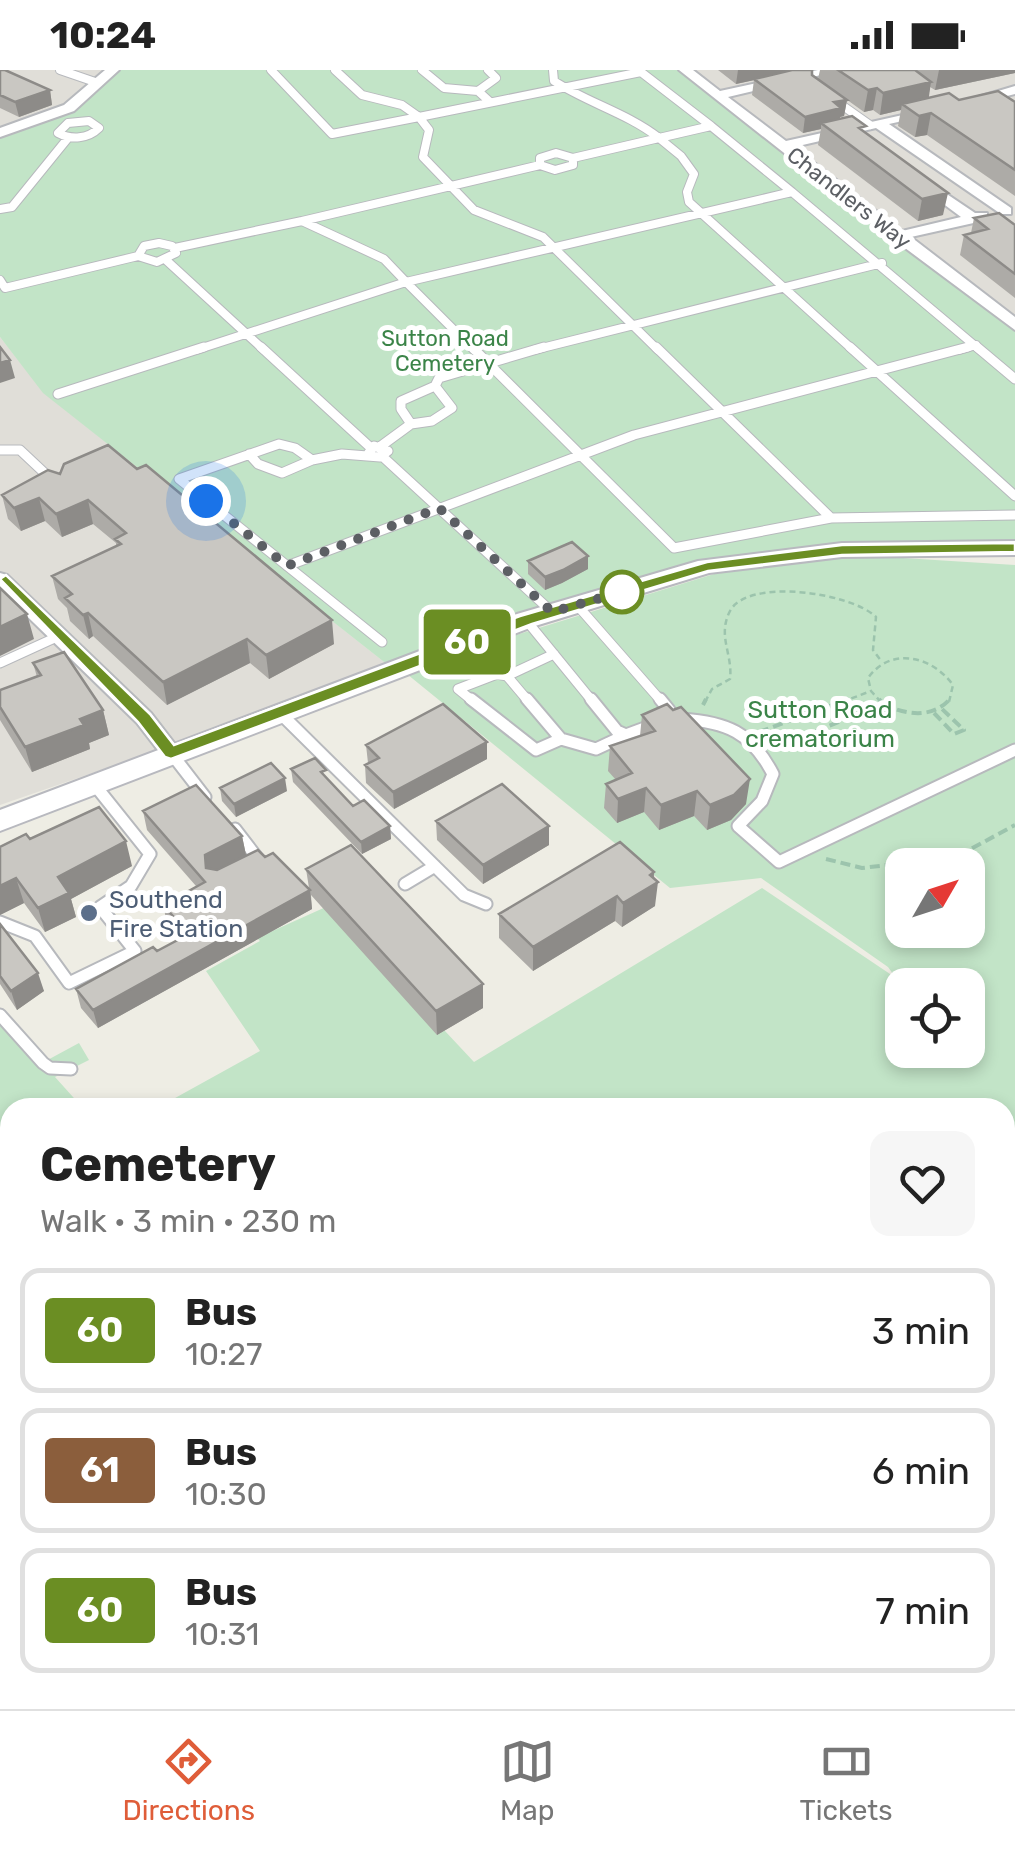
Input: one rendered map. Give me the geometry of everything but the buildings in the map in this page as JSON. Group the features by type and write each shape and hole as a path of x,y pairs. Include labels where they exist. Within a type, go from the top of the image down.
{"street":[{"path":"0,133 69,108 113,70"},
{"name":"Chandlers Way","path":"684,70 898,236 1008,311 1015,325"},
{"path":"717,96 833,70"},
{"path":"964,102 1008,92 1015,102"},
{"path":"782,146 852,129 871,129 946,107"},
{"path":"871,129 1011,210"},
{"path":"905,169 973,218"},
{"path":"898,236 1011,210"},
{"path":"0,821 171,753 552,612 707,566 842,550 1015,548"},
{"path":"0,579 144,718 171,753"}],"lane":[{"path":"60,70 98,83"},
{"path":"271,70 332,134 640,71 882,263 1015,378"},
{"path":"335,70 362,94 402,105 418,117 428,130 423,157 449,185 481,215 529,229 555,248 831,518"},
{"path":"422,70 444,88 478,91 496,78 488,70"},
{"path":"553,70 551,76 563,88 579,99 632,116 690,166 694,174 687,192 689,202 1015,496"},
{"path":"478,91 490,102"},
{"path":"828,96 871,129"},
{"path":"0,209 12,208 68,138 92,136 98,126 84,121 62,125 58,133 68,138"},
{"path":"540,165 540,158 547,154 573,158 711,126"},
{"path":"138,256 148,244 164,243 175,248 540,165 563,170 574,165 573,158"},
{"path":"58,394 406,282 792,192"},
{"path":"302,222 384,259 674,548 831,518 1015,515"},
{"path":"0,280 5,288 138,256 150,262 166,260 176,253 175,248"},
{"path":"166,260 552,612 660,698 669,710 667,718"},
{"path":"411,424 400,409 401,401 435,386 440,378 484,362 882,263"},
{"path":"287,566 578,454 976,345"},
{"path":"249,454 258,464 282,473 312,460 376,451 411,424 432,420 452,408 435,386"},
{"path":"312,460 295,448 278,444 179,479 382,642"},
{"path":"0,450 13,447 22,451 62,490"},
{"path":"552,612 554,654 616,730 626,734"},
{"path":"0,663 59,636"},
{"path":"554,654 507,676 496,674 458,689 536,750 561,739"},
{"path":"507,676 561,739 596,748 667,718 729,722 759,744 773,774 762,801 738,826 779,862 1015,750"},
{"path":"280,713 470,900 486,904"},
{"path":"171,753 214,807"},
{"path":"0,922 35,936 69,983 134,950 100,907 125,895 142,878 150,854 94,784"},
{"path":"226,820 261,858 246,865"},
{"path":"404,884 435,866"},
{"path":"0,1015 43,1063 50,1068 72,1068"}],"path":[{"path":"700,711 706,695 730,679 732,660 722,636 734,604 746,595 813,596 859,604 874,614 878,622 874,650 882,662"},
{"path":"911,658 940,668 954,688 952,699 933,712 906,713 883,704 871,692 870,673 882,662 911,658"},
{"path":"755,734 871,692"},
{"path":"769,750 883,704"},
{"path":"933,712 954,734 964,730 942,708"},
{"path":"821,856 862,868 956,857 1015,825"}],"shaded area":[{"path":"0,70 109,70 69,108 0,129"},
{"path":"686,70 1015,70 1015,322"},
{"path":"0,337 44,393 393,669 0,805"}],"green space":[{"name":"Sutton Road Cemetery","path":"113,70 685,70 1015,325 1015,548 842,550 707,566 393,669 43,393 0,337 0,133 69,108"},
{"name":"Sutton Road crematorium","path":"855,555 1015,565 1015,1098 175,1098 260,1051 206,971 260,941 257,938 328,906 474,1062 762,888 885,971 885,1068 985,1068 985,968 889,968 761,878 670,888 402,670 714,574"},
{"path":"0,1015 42,1063 79,1043 89,1060 55,1077 74,1098 0,1098"}],"bus line":[{"name":"60","path":"0,579 144,718 171,753 526,620 707,566 842,550 1015,548"}],"place":[{"name":"Southend Fire Station","path":"89,913"}],"route":[{"path":"206,501 287,566 439,508 552,612 622,592"}]}
